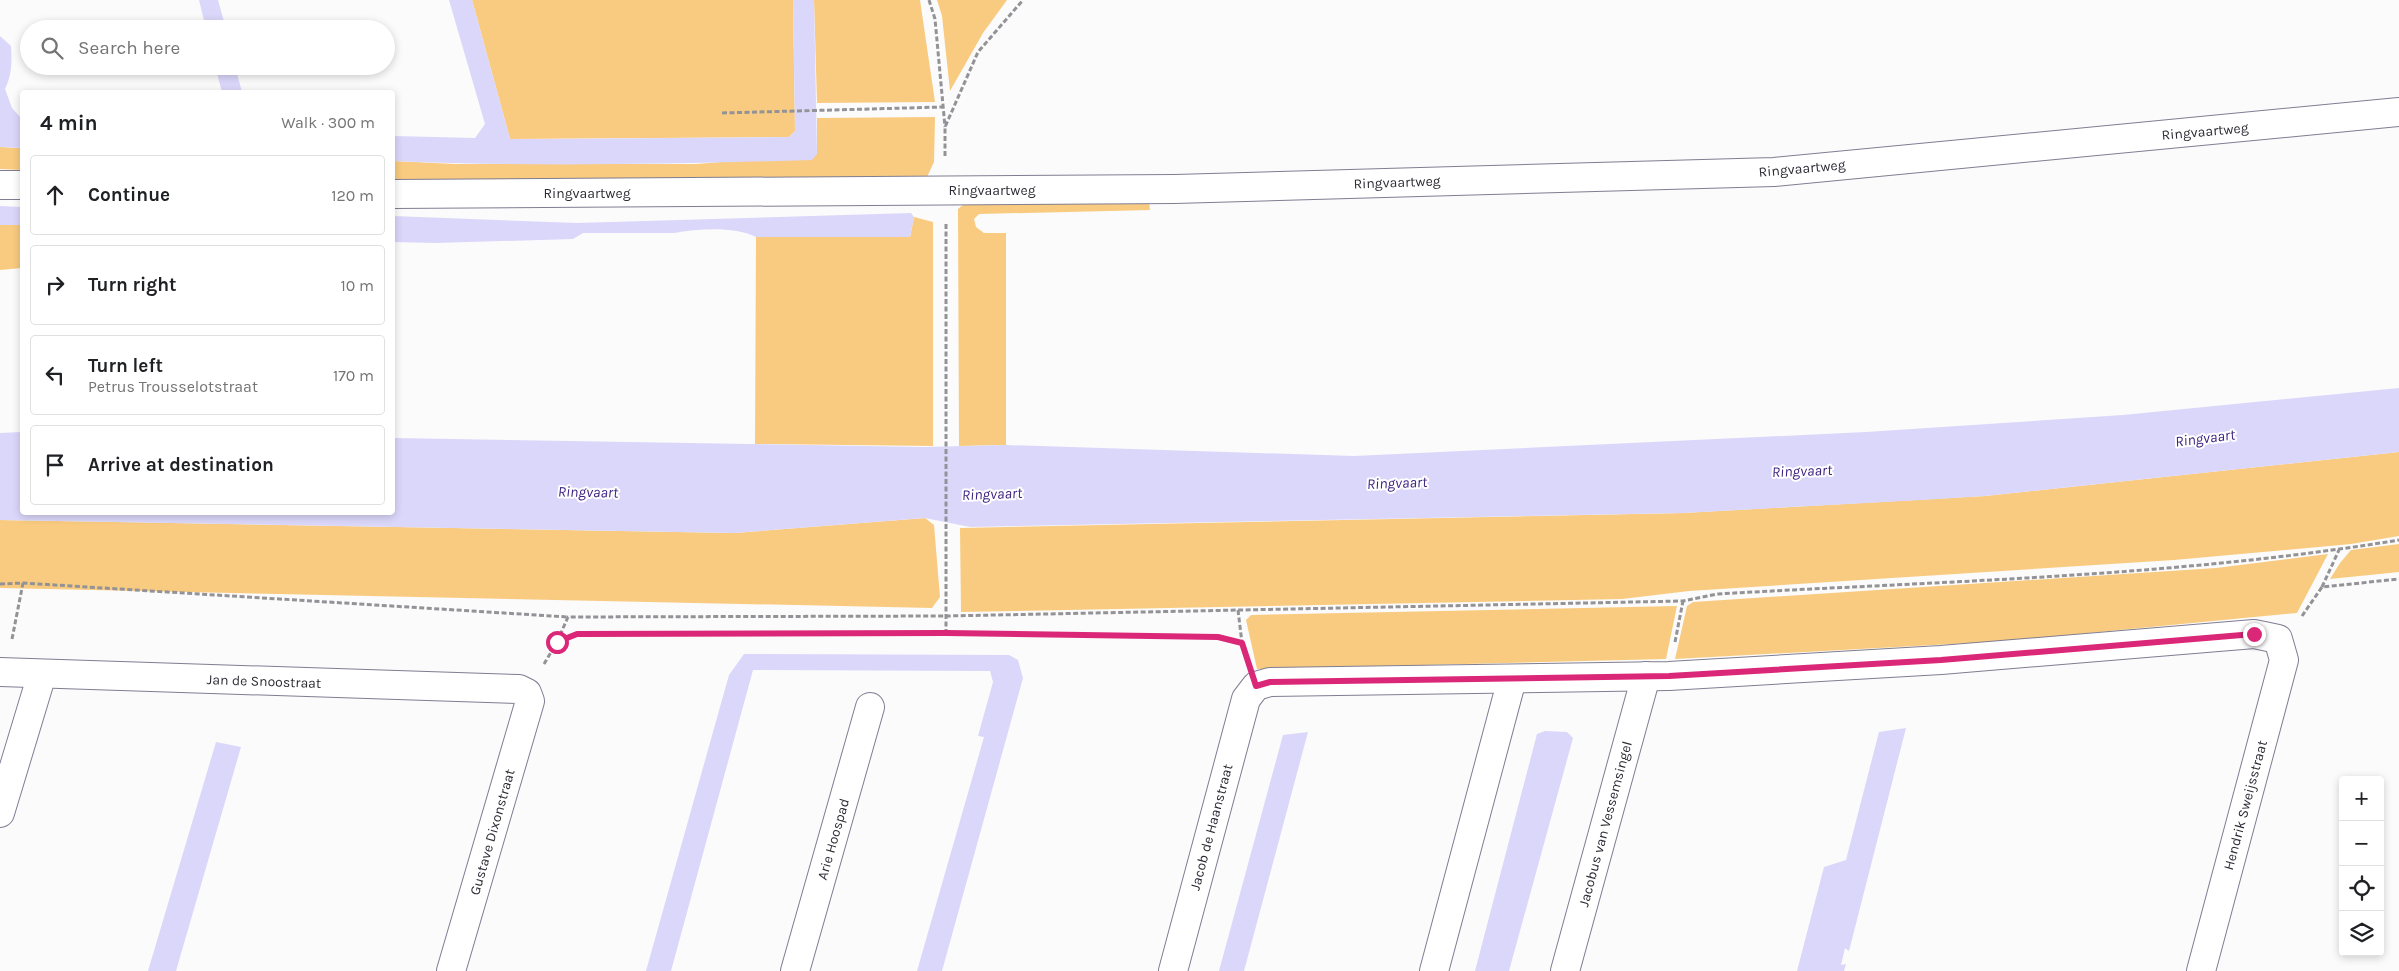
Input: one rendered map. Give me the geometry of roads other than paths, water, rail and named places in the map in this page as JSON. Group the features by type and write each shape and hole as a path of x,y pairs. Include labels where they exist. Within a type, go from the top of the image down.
{"street":[{"name":"Ringvaartweg","path":"395,194 1175,189 1774,172 2399,112"},
{"path":"0,185 20,186"},
{"name":"Hendrik Sweijsstraat","path":"1657,676 1941,660 2254,634 2278,639 2284,660 2201,971"},
{"name":"Jan de Snoostraat","path":"0,672 519,689 527,693"},
{"path":"0,813 42,674"},
{"path":"1434,971 1512,679 1657,676"},
{"name":"Jacobus van Vessemsingel","path":"1565,971 1657,676"},
{"name":"Jacob de Haanstraat","path":"1172,971 1246,699 1256,686 1270,682 1512,679"},
{"name":"Gustave Dixonstraat","path":"451,971 530,701 527,693"},
{"name":"Arie Hoospad","path":"795,971 870,707"}],"water":[{"path":"199,0 218,0 224,20 204,20"},
{"path":"449,0 472,0 510,139 544,139 789,137 795,131 793,0 814,0 817,154 812,160 655,164 498,164 395,161 395,136 475,138 485,124"},
{"path":"0,36 11,46 11,68 5,89 12,108 20,117 20,148 0,147"},
{"path":"217,75 237,75 241,90 221,90"},
{"path":"0,206 20,207 20,225 0,225"},
{"path":"911,213 914,217 910,237 756,237 737,231 716,229 674,233 583,233 573,239 435,243 395,242 395,216 577,223"},
{"name":"Ringvaart","path":"2399,388 2399,452 1985,496 1683,513 970,527 925,518 734,533 0,520 0,433 20,432 20,515 395,515 395,438 925,447 1006,445 1354,456 1866,432 2123,415"},
{"path":"744,654 1009,655 1018,660 1023,678 942,971 917,971 984,737 978,736 993,682 990,671 753,670 671,971 646,971 729,675"},
{"path":"1906,728 1849,951 1845,948 1841,965 1846,964 1844,971 1797,971 1824,867 1846,860 1879,732"},
{"path":"1545,731 1567,732 1573,738 1509,971 1475,971 1537,734"},
{"path":"1308,732 1244,971 1219,971 1283,735"},
{"path":"216,742 241,747 176,971 148,971"}]}
